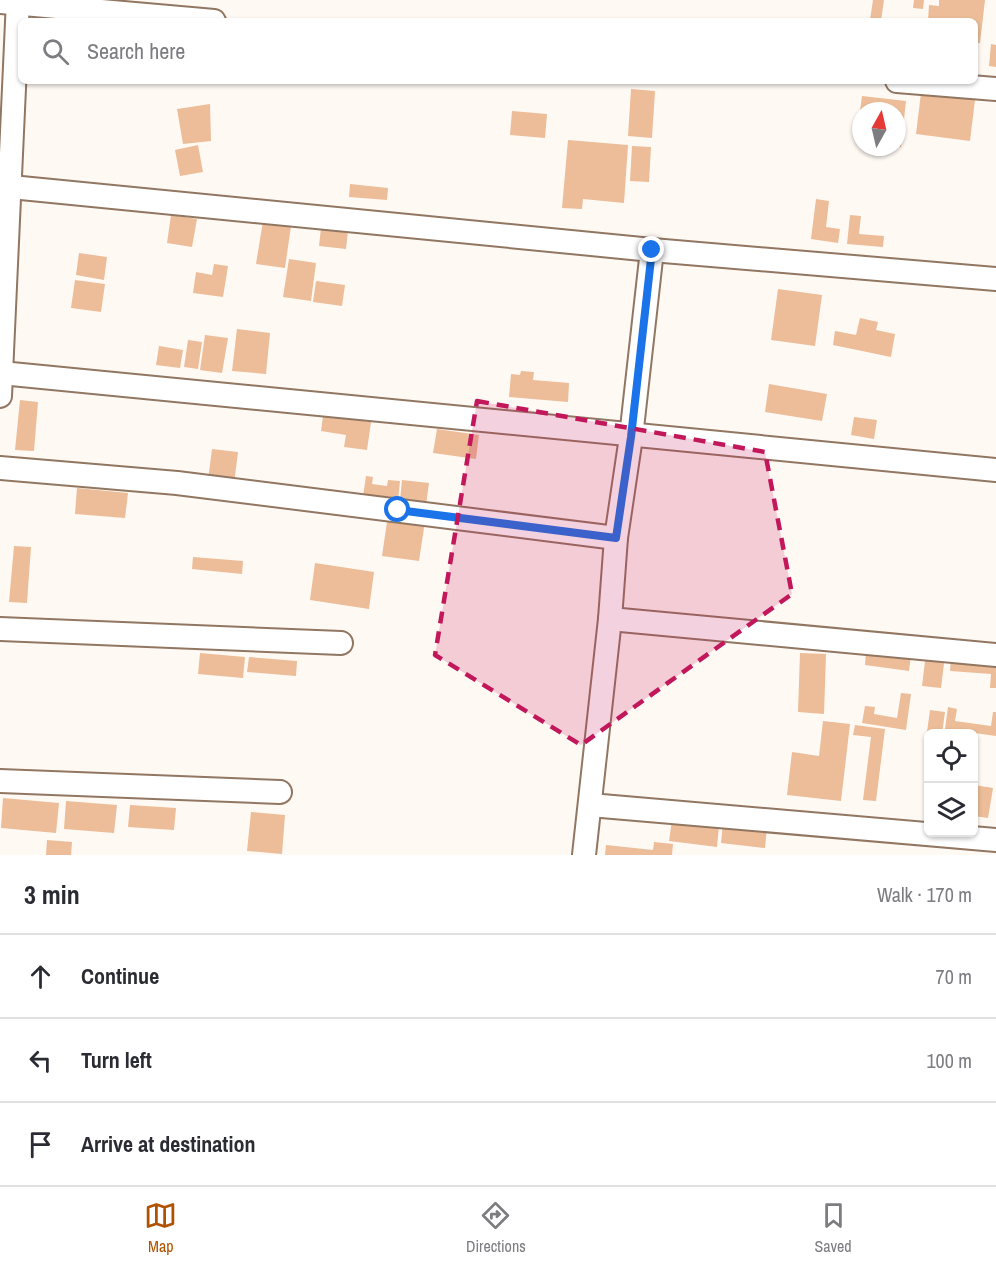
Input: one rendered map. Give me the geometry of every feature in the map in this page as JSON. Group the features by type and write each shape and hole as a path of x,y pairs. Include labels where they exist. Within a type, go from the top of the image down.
{"street":[{"path":"0,396 2,310 10,187 6,156 12,2 182,18"},
{"path":"934,84 996,89"},
{"path":"10,187 652,250 996,279"},
{"path":"584,855 610,619 616,538 631,437 652,250"},
{"path":"1,373 631,437 996,470"},
{"path":"0,468 177,483 616,538"},
{"path":"610,619 996,656"},
{"path":"0,629 340,643"},
{"path":"0,781 280,792"},
{"path":"590,805 996,840"}],"highlighted area":[{"path":"477,401 765,452 792,594 581,745 435,655"}],"building":[{"path":"873,0 884,0 881,18 870,18"},
{"path":"914,0 924,0 923,9 913,8"},
{"path":"939,0 985,0 980,43 978,43 978,18 928,18 929,5 939,6"},
{"path":"991,44 996,45 996,67 989,66"},
{"path":"631,89 655,91 652,138 628,136"},
{"path":"921,93 975,100 970,141 916,134"},
{"path":"862,96 906,101 906,102 861,102"},
{"path":"210,104 211,141 183,144 177,109"},
{"path":"512,111 547,114 545,138 510,135"},
{"path":"568,140 628,145 624,203 583,199 582,209 562,208"},
{"path":"198,145 203,172 180,176 175,150"},
{"path":"632,146 651,147 649,182 630,181"},
{"path":"350,184 388,188 387,200 349,197"},
{"path":"816,199 829,201 826,227 840,229 838,243 811,239"},
{"path":"171,215 197,219 192,247 167,243"},
{"path":"850,215 861,216 859,234 884,236 883,247 847,244"},
{"path":"263,221 291,226 285,268 256,264"},
{"path":"321,228 348,231 346,249 319,246"},
{"path":"79,253 107,257 104,280 76,275"},
{"path":"289,259 316,263 311,301 283,297"},
{"path":"214,264 228,266 223,297 193,293 196,272 212,275"},
{"path":"75,280 105,284 101,312 71,308"},
{"path":"316,281 345,285 342,306 313,302"},
{"path":"778,289 822,295 815,346 771,340"},
{"path":"860,318 878,322 876,330 895,334 891,357 833,345 835,331 856,335"},
{"path":"237,329 270,333 266,374 232,371"},
{"path":"205,335 228,338 222,373 200,370"},
{"path":"188,340 202,342 198,369 184,367"},
{"path":"159,346 183,350 180,368 156,365"},
{"path":"521,371 534,372 533,380 569,383 568,402 509,397 511,374 520,375"},
{"path":"769,384 827,394 822,421 765,412"},
{"path":"20,400 38,402 34,451 15,450"},
{"path":"323,416 371,422 367,450 344,447 346,435 321,431"},
{"path":"854,417 877,420 874,439 851,435"},
{"path":"437,429 479,435 476,459 433,453"},
{"path":"212,449 238,452 234,484 208,480"},
{"path":"366,476 373,477 372,484 387,486 388,480 400,481 398,501 363,496"},
{"path":"402,480 429,483 426,505 400,501"},
{"path":"77,488 128,493 125,518 75,514"},
{"path":"388,515 425,521 419,561 382,556"},
{"path":"14,546 31,547 27,603 9,602"},
{"path":"193,557 243,561 242,574 192,569"},
{"path":"315,563 374,572 369,609 310,600"},
{"path":"866,650 911,655 909,671 865,665"},
{"path":"200,653 245,657 243,678 198,674"},
{"path":"800,653 826,654 824,714 798,712"},
{"path":"926,653 945,655 941,688 922,686"},
{"path":"249,657 297,661 296,676 247,672"},
{"path":"951,658 996,661 996,688 990,688 991,674 950,671"},
{"path":"901,693 911,694 906,730 862,723 865,706 875,707 874,714 897,718"},
{"path":"948,707 957,709 955,721 991,726 993,712 996,712 996,736 978,734 978,729 945,729"},
{"path":"930,710 945,712 943,729 927,729"},
{"path":"823,721 850,724 841,801 787,795 792,752 819,756"},
{"path":"855,725 885,729 876,801 863,800 871,737 853,735"},
{"path":"978,786 993,788 988,818 978,817"},
{"path":"3,798 59,803 56,833 1,828"},
{"path":"66,801 117,805 114,833 64,829"},
{"path":"130,805 176,808 174,830 128,827"},
{"path":"251,812 285,815 282,854 247,851"},
{"path":"672,820 719,826 717,847 669,841"},
{"path":"723,822 767,827 765,848 721,843"},
{"path":"47,840 72,842 71,855 46,855"},
{"path":"654,842 673,844 672,855 605,855 606,845 653,850"}],"route":[{"path":"398,510 616,538 631,437 652,250"}]}
